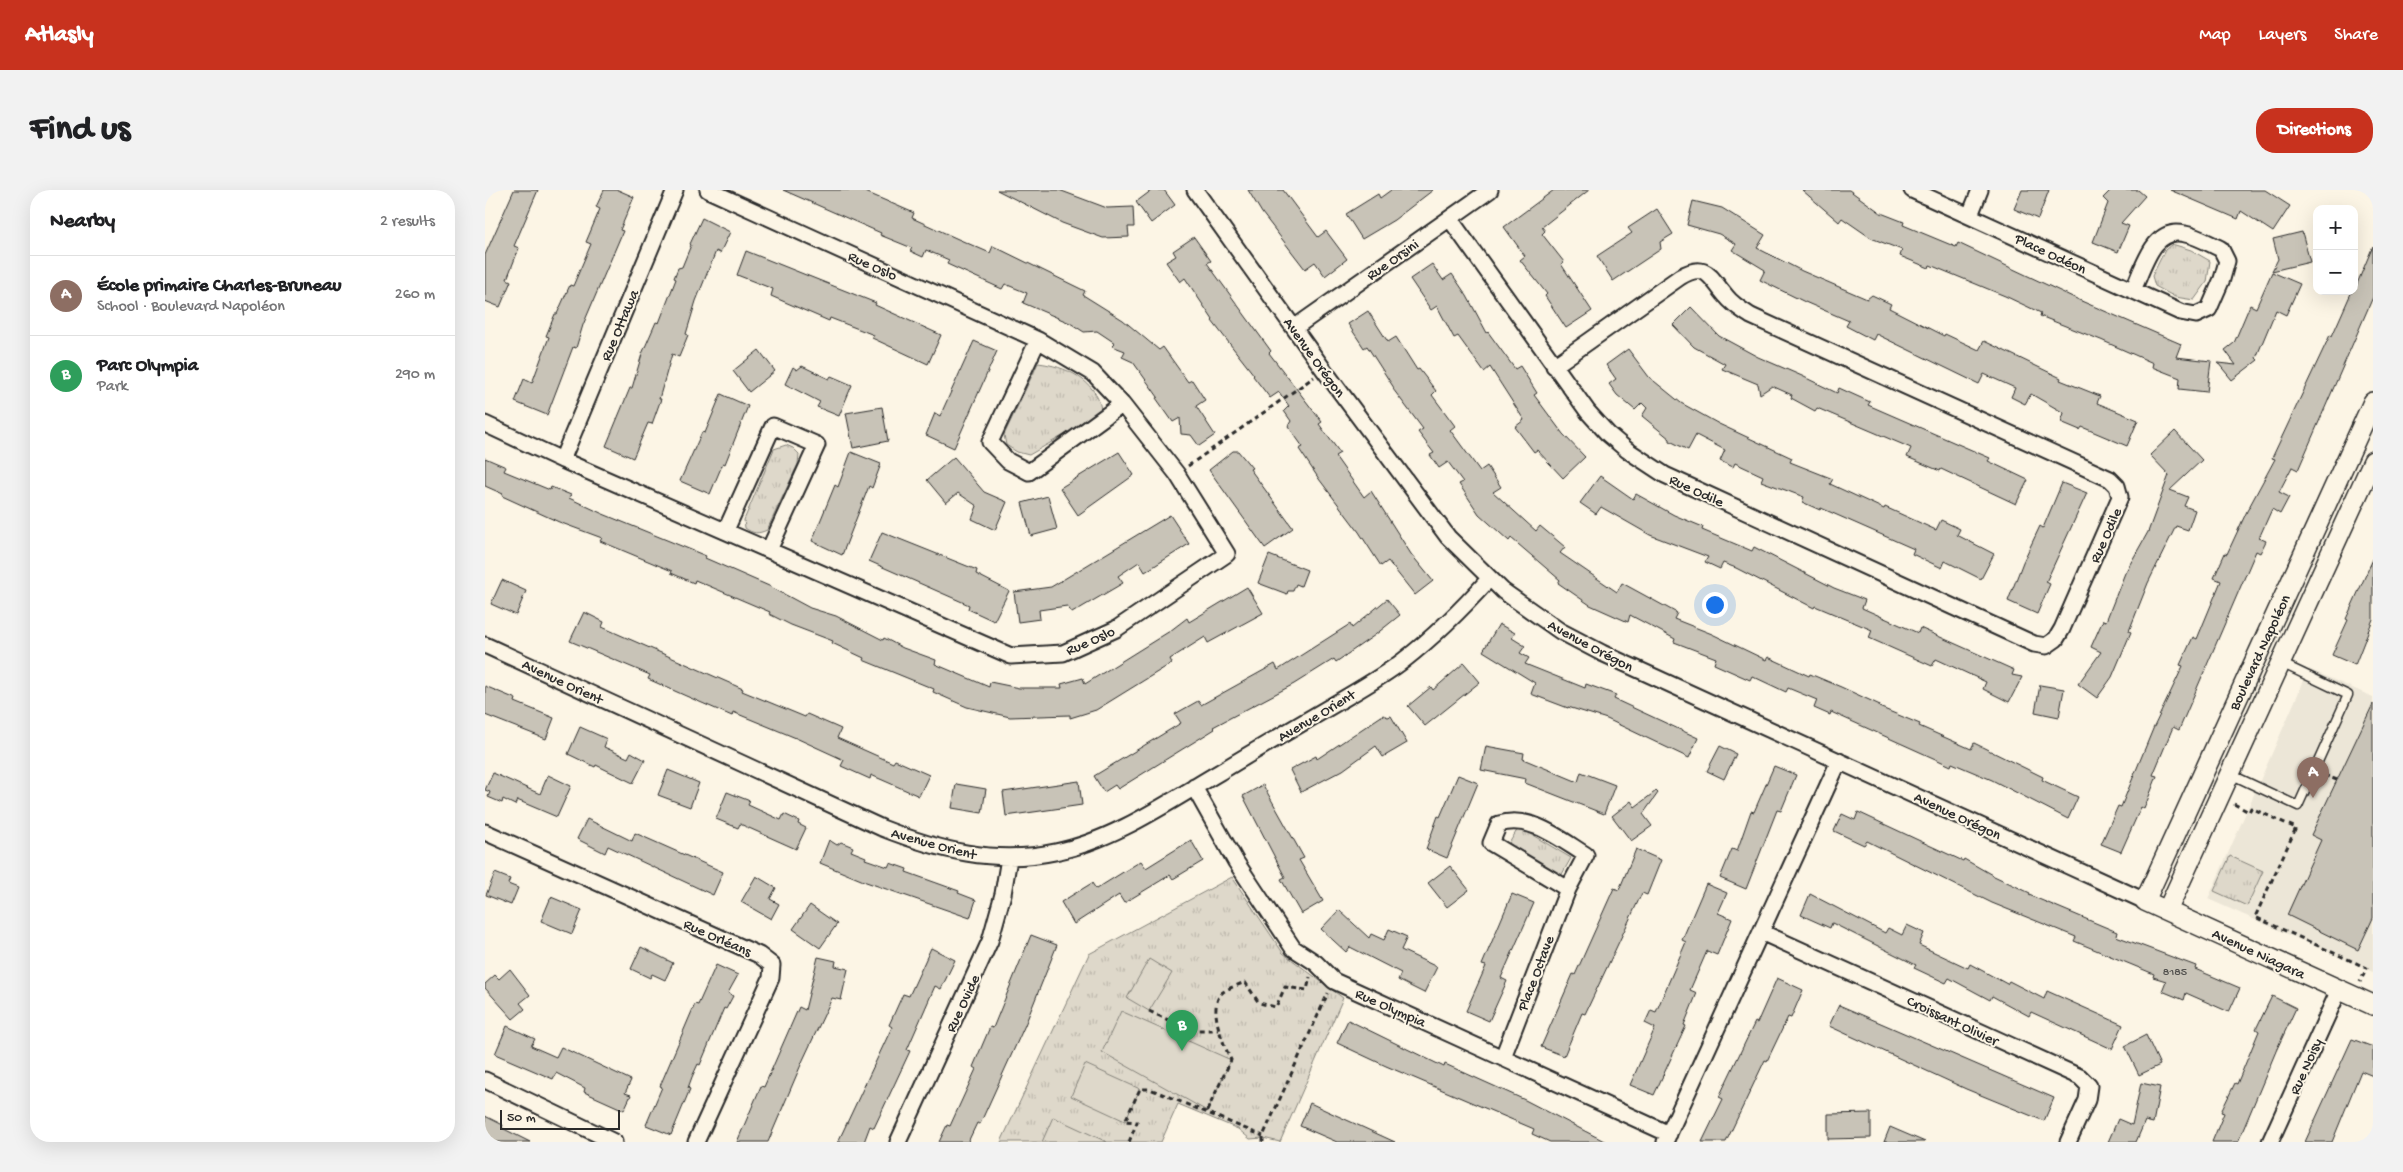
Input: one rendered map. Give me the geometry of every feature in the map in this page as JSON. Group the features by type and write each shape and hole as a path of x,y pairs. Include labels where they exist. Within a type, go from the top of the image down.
{"street":[{"name":"Rue Ottawa","path":"562,460 675,190"},
{"name":"Rue Oslo","path":"485,424 562,460 1011,656 1063,653 1116,629 1227,554 1177,474 1122,404 1093,373 1038,340 708,190"},
{"name":"Avenue Orégon","path":"1195,190 1438,526 1489,579 1535,614 1579,642 2145,901"},
{"name":"Rue Orsini","path":"1294,328 1490,190"},
{"name":"Place Odéon","path":"1912,190 2180,312 2196,315 2209,308 2223,279 2227,261 2221,249 2186,234 2171,232 2157,240 2133,290"},
{"path":"1969,216 1980,190"},
{"name":"Rue Odile","path":"1450,219 1554,366 1588,412 1608,434 1646,463 1665,475 2034,644 2046,646 2056,639 2121,498 2117,486 2110,479 1751,316 1737,307 1711,277 1703,271 1692,270 1680,277 1554,366"},
{"path":"1038,340 989,442 1008,461 1029,472 1122,404"},
{"name":"Boulevard Napoléon","path":"2145,901 2373,402"},
{"path":"726,530 773,426 817,445 769,550"},
{"name":"Boulevard Napoléon","path":"2167,911 2373,461"},
{"name":"Avenue Orient","path":"485,645 882,828 955,852 1009,858 1054,853 1083,845 1110,834 1194,787 1403,661 1439,631 1489,579"},
{"path":"2259,653 2281,663"},
{"path":"1667,1138 1839,761"},
{"name":"Rue Olympia","path":"1194,787 1236,862 1293,948 1316,963 1334,981 1503,1057 1667,1138"},
{"name":"Place Octave","path":"1503,1057 1568,889 1586,855 1526,821 1512,820 1499,824 1491,843 1568,889"},
{"name":"Rue Orléans","path":"485,832 759,955 773,965 771,978 696,1142"},
{"name":"Rue Ovide","path":"898,1142 990,941 1003,894 1009,858"},
{"name":"Avenue Niagara","path":"2145,901 2373,1005"},
{"name":"Croissant Olivier","path":"1761,932 2079,1077 2089,1086 2087,1100 2069,1142"},
{"name":"Rue Noisy","path":"2270,1142 2339,990"},
{"path":"485,1080 614,1142"}],"lane":[{"path":"2230,774 2298,806 2348,695 2281,663"}],"path":[{"path":"1177,474 1314,377"},
{"path":"2321,774 2337,780"},
{"path":"2234,804 2249,812 2251,808 2295,828 2255,917 2367,968 2359,982"},
{"path":"1207,1111 1231,1060 1217,1030 1218,999 1224,992 1245,982 1259,1003 1276,1007 1285,987 1307,990 1311,972"},
{"path":"1263,1142 1263,1136 1334,981"},
{"path":"1149,1011 1189,1030 1217,1030"},
{"path":"1129,1142 1137,1122 1125,1121 1140,1089 1150,1089 1207,1111 1263,1136"}],"shaded area":[{"path":"2309,669 2373,697 2373,972 2208,899"}],"green space":[{"path":"2172,244 2191,250 2210,261 2207,282 2194,300 2175,297 2155,286 2152,276 2165,250"},
{"path":"1038,363 1059,367 1078,376 1093,390 1101,409 1092,419 1029,455 1017,452 1006,445 1004,435"},
{"path":"786,445 793,448 799,454 798,464 767,530 758,533 753,532 745,528 744,520 774,449"},
{"path":"1519,827 1571,858 1561,876 1508,845"},
{"path":"2230,856 2263,871 2247,906 2214,891"},
{"path":"1232,877 1283,953 1343,998 1280,1142 1263,1138 1250,1139 1238,1129 1178,1104 1161,1142 1001,1142 1089,954"},
{"path":"1149,959 1172,973 1149,1011 1127,998"},
{"path":"1121,1011 1231,1060 1207,1111 1102,1052"},
{"path":"1085,1064 1140,1089 1125,1121 1071,1096"},
{"path":"1053,1117 1107,1142 1042,1142"}],"building":[{"path":"514,190 538,190 514,246 519,248 507,279 511,281 500,307 485,301 485,255"},
{"path":"604,190 618,190 634,197 620,230 623,231 583,325 576,348 573,347 547,415 515,402 524,379 532,383 549,337 546,336 555,314 557,314 570,285 573,286 591,244 586,242 600,209 596,207"},
{"path":"783,190 861,190 914,213 912,218 958,239 990,253 993,246 1085,291 1083,295 1123,320 1159,350 1163,347 1188,382 1192,380 1205,400 1196,406 1215,435 1199,446 1191,435 1181,434 1180,418 1173,422 1133,362 1122,357 1125,351 1112,346 1115,343 1097,331 1084,332 1070,323 1023,303 1027,293 1005,284 1002,289 947,264 949,260 926,250 923,257 910,251 912,248 880,235 881,233"},
{"path":"997,190 1059,190 1107,208 1133,207 1134,227 1128,227 1129,237 1103,238 1062,223"},
{"path":"1152,190 1164,190 1175,205 1151,223 1136,202"},
{"path":"1248,190 1283,190 1318,237 1326,231 1347,259 1325,276 1315,262 1305,269 1262,213"},
{"path":"1391,190 1433,190 1394,220 1362,239 1346,214 1378,194 1380,198"},
{"path":"1554,190 1589,190 1542,227 1545,231 1542,234 1564,262 1561,264 1592,311 1566,328 1545,296 1547,294 1520,260 1525,256 1504,227"},
{"path":"1802,190 1849,190 1881,213 1904,222 1903,225 1956,247 1958,243 2079,300 2181,344 2176,357 2211,361 2207,392 2179,389 2180,378 2152,367 2153,363 2040,316 2041,313 2005,296 1930,265 1929,268 1900,256 1902,250 1871,238 1842,218 1839,222"},
{"path":"2022,190 2049,190 2038,219 2014,209"},
{"path":"2111,190 2138,190 2145,196 2121,223 2129,226 2118,252 2093,242 2108,203 2103,198"},
{"path":"2170,190 2265,190 2290,206 2273,232 2241,211 2238,219"},
{"path":"1693,201 1722,208 1765,235 1757,248 1802,271 1867,299 1872,295 1891,304 1889,308 1944,336 1945,334 1979,350 1984,341 2061,378 2060,380 2100,396 2097,403 2138,420 2127,446 2082,427 2080,430 2061,422 2064,413 2031,394 2025,404 2011,397 2015,388 1984,374 1979,384 1876,334 1873,340 1846,326 1849,321 1760,280 1765,270 1732,250 1736,244 1719,234 1687,225"},
{"path":"1657,209 1673,234 1660,242 1661,249 1613,281 1597,256 1632,233 1628,228"},
{"path":"702,218 730,232 720,253 716,251 696,301 686,334 688,335 679,357 672,354 659,399 661,399 652,424 648,423 633,458 606,446 630,388 632,388 642,354 656,322 659,323 676,279 674,278 678,268 682,267"},
{"path":"2302,232 2310,262 2272,271 2278,259 2273,239"},
{"path":"1194,237 1211,261 1207,263 1271,351 1269,353 1322,422 1319,424 1340,453 1335,456 1364,497 1371,491 1411,554 1433,581 1415,595 1388,561 1381,566 1359,532 1319,479 1299,449 1303,447 1288,426 1291,421 1284,411 1289,406 1279,392 1270,398 1212,321 1185,278 1180,282 1166,262 1176,256 1173,251"},
{"path":"2373,246 2373,297 2298,470 2292,467 2279,492 2289,497 2280,514 2272,509 2259,538 2266,541 2260,553 2256,551 2179,730 2173,727 2153,775 2157,776 2144,809 2141,807 2121,852 2101,844 2118,806 2121,807 2153,729 2183,666 2180,665 2193,637 2197,639 2221,581 2214,578 2225,553 2227,554 2247,511 2275,459 2272,458 2350,295 2358,295 2358,282"},
{"path":"746,251 876,303 875,305 941,335 928,364 872,338 874,335 830,318 829,321 771,296 773,289 737,275"},
{"path":"1432,264 1443,280 1452,274 1467,296 1487,333 1515,369 1520,366 1537,393 1534,395 1563,434 1585,457 1563,478 1537,450 1534,452 1515,427 1524,420 1490,367 1484,372 1458,336 1454,338 1437,306 1431,310 1410,279"},
{"path":"2272,272 2300,284 2286,315 2276,310 2256,358 2258,360 2232,380 2218,363 2236,365 2225,350 2234,343 2250,305 2256,308"},
{"path":"1691,307 1719,336 1758,357 1837,393 1839,388 1870,402 1868,405 1990,458 1988,461 2028,480 2016,504 1941,469 1940,471 1907,457 1911,448 1817,408 1815,411 1791,398 1792,395 1772,386 1760,394 1758,384 1722,369 1725,364 1694,347 1673,325"},
{"path":"1368,311 1388,342 1396,337 1417,370 1419,369 1436,391 1432,395 1455,426 1450,430 1480,471 1487,466 1501,487 1493,492 1536,531 1540,526 1565,547 1560,553 1617,592 1622,583 1677,613 1674,619 1712,634 1766,660 1768,657 1809,676 1810,674 1841,687 1880,705 1879,707 1920,724 1919,726 1971,749 1974,743 2043,777 2042,780 2078,797 2068,819 1992,780 1952,763 1951,766 1831,712 1830,715 1814,708 1817,700 1788,688 1786,692 1752,676 1750,680 1714,664 1716,658 1674,642 1675,639 1630,615 1628,622 1590,605 1558,583 1560,580 1511,538 1509,541 1479,514 1459,484 1463,482 1448,462 1439,468 1430,455 1434,453 1418,432 1423,429 1393,389 1367,346 1364,348 1348,324"},
{"path":"974,341 997,351 954,448 926,435 935,413 940,416"},
{"path":"1628,349 1649,377 1681,403 1719,424 1792,458 1790,462 1833,479 1830,484 1884,509 1885,507 1936,530 1941,520 1960,529 1957,535 1994,554 1981,579 1945,561 1942,568 1912,554 1914,549 1821,508 1820,510 1802,502 1804,497 1761,481 1763,476 1735,463 1733,467 1720,461 1725,450 1696,435 1688,450 1670,441 1642,416 1647,408 1642,403 1635,410 1617,395 1609,384 1616,379 1606,365"},
{"path":"759,350 775,371 749,392 733,371"},
{"path":"802,366 829,379 831,376 852,385 839,416 817,407 820,402 785,384 793,367 797,370"},
{"path":"721,394 748,406 725,464 723,463 710,494 680,481 702,432 705,433"},
{"path":"882,407 888,441 853,448 846,413"},
{"path":"2175,431 2202,460 2170,490 2188,497 2184,506 2195,510 2188,530 2176,526 2148,583 2129,631 2131,632 2112,677 2097,698 2078,684 2101,652 2091,647 2103,620 2106,621 2125,573 2148,532 2169,475 2150,455"},
{"path":"1233,451 1238,451 1252,468 1250,469 1293,528 1265,548 1209,470"},
{"path":"851,452 881,464 872,488 869,486 842,555 812,541 835,485 838,487"},
{"path":"1119,452 1134,475 1078,515 1060,488"},
{"path":"954,457 984,492 1007,502 995,530 972,519 977,506 958,493 946,503 927,480"},
{"path":"485,458 506,467 504,471 550,490 551,487 571,495 569,498 603,514 706,556 705,558 769,586 810,608 836,616 883,640 884,638 903,648 936,660 935,664 989,687 990,682 1019,688 1062,688 1061,684 1083,678 1085,684 1170,631 1187,618 1189,622 1247,587 1263,613 1208,643 1205,637 1170,659 1172,663 1096,710 1070,718 1070,715 1010,717 967,707 933,692 934,689 863,660 864,658 832,643 833,641 791,625 769,614 770,612 695,580 694,583 671,573 672,571 600,541 602,538 559,522 502,496 503,494 485,486"},
{"path":"1600,476 1633,499 1636,494 1674,515 1703,527 1702,530 1752,551 1754,547 1834,588 1865,600 1862,608 1918,633 1920,628 2014,670 2012,675 2022,677 2009,702 1983,689 1986,682 1936,659 1932,666 1869,638 1872,630 1815,606 1814,608 1736,568 1723,563 1720,569 1705,562 1708,557 1650,535 1601,507 1596,514 1580,503"},
{"path":"2062,483 2087,493 2046,582 2050,584 2037,614 2008,601 2023,562 2040,526 2043,528"},
{"path":"1048,496 1057,529 1031,536 1022,503"},
{"path":"1170,515 1189,544 1145,572 1139,562 1118,576 1123,583 1072,613 1067,606 1039,610 1040,619 1018,622 1014,592 1051,587"},
{"path":"882,532 977,570 976,574 1009,591 994,621 968,609 969,605 869,561"},
{"path":"1269,555 1307,570 1301,586 1296,584 1293,591 1288,591 1287,594 1258,583"},
{"path":"2373,559 2373,619 2355,665 2332,655"},
{"path":"502,580 526,591 516,615 491,604"},
{"path":"1387,599 1400,615 1336,662 1334,659 1294,684 1213,727 1215,729 1118,789 1115,785 1104,792 1094,776 1181,723 1175,714 1198,701 1201,705 1275,664 1278,670 1350,624 1352,628"},
{"path":"584,612 604,622 602,627 743,689 742,691 805,717 807,714 841,729 837,738 893,763 895,760 929,775 919,796 871,775 870,779 841,766 844,760 733,712 732,716 648,679 650,675 570,641"},
{"path":"1499,624 1515,633 1512,638 1525,646 1520,653 1529,658 1525,664 1585,688 1586,684 1616,695 1614,699 1698,738 1689,758 1607,719 1568,708 1531,694 1535,683 1483,651"},
{"path":"1464,663 1480,682 1425,726 1408,706 1431,687 1433,690"},
{"path":"2040,685 2064,689 2059,717 2035,712"},
{"path":"485,686 516,699 515,702 554,718 546,739 485,715"},
{"path":"2373,704 2373,918 2358,950 2287,915 2321,840 2311,835"},
{"path":"1383,715 1391,716 1407,743 1383,757 1376,746 1343,770 1301,792 1290,770 1316,756 1317,759"},
{"path":"580,727 607,739 604,747 628,758 631,752 645,760 633,783 568,754"},
{"path":"1486,746 1524,753 1523,759 1578,782 1581,772 1615,785 1604,814 1525,783 1526,779 1481,770"},
{"path":"1720,746 1736,754 1724,779 1707,771"},
{"path":"1774,766 1796,775 1781,811 1777,810 1746,889 1720,878 1732,849 1737,851 1751,811 1754,812"},
{"path":"668,770 699,783 690,807 658,795"},
{"path":"493,773 540,794 548,775 571,786 557,817 517,800 515,805 503,799 502,803 488,797 490,792 485,790"},
{"path":"1458,775 1478,783 1447,858 1426,849 1438,816 1440,817"},
{"path":"1079,781 1082,805 1006,816 1003,792"},
{"path":"956,784 986,789 982,813 952,808"},
{"path":"1263,785 1304,858 1299,860 1323,901 1301,914 1281,879 1285,877 1243,796"},
{"path":"1656,791 1658,793 1643,814 1652,826 1631,841 1612,816 1631,801 1635,807"},
{"path":"727,792 750,801 748,805 781,820 784,814 799,821 798,824 806,828 796,849 740,824 738,828 716,819"},
{"path":"1858,812 1963,861 1964,859 2030,893 2029,895 2117,932 2116,936 2196,966 2195,969 2240,988 2229,1012 2186,993 2184,1000 2162,991 2166,981 2153,977 2154,974 2074,941 2076,937 1992,903 1867,841 1864,845 1834,831 1842,814 1855,820"},
{"path":"587,819 632,841 635,833 723,872 713,895 608,846 605,853 577,839"},
{"path":"829,840 837,845 841,842 853,847 851,851 866,857 865,859 888,867 890,863 907,869 906,872 959,891 958,893 976,900 970,918 866,882 820,863"},
{"path":"1191,840 1203,861 1173,879 1170,875 1124,903 1119,895 1074,924 1061,902 1092,883 1096,889 1141,861 1146,868"},
{"path":"1636,849 1661,860 1647,895 1642,893 1585,1014 1582,1013 1564,1056 1541,1047 1614,888 1619,890"},
{"path":"1450,866 1469,890 1447,907 1428,883"},
{"path":"495,873 510,879 508,884 518,888 511,905 486,895"},
{"path":"756,876 776,888 770,899 779,904 771,919 741,902"},
{"path":"1706,884 1727,893 1718,913 1732,919 1717,955 1707,951 1690,990 1697,993 1684,1025 1686,1026 1654,1095 1630,1085 1655,1028 1645,1023 1651,1010 1656,1012 1686,942 1682,940"},
{"path":"1512,894 1534,903 1501,978 1507,981 1489,1021 1466,1011 1486,966 1482,965"},
{"path":"1810,894 1885,933 1888,928 1902,935 1907,925 1924,933 1919,945 1968,968 1970,964 2007,984 2009,981 2044,999 2047,991 2123,1025 2112,1049 2031,1012 2029,1016 1992,996 1990,1000 1949,978 1946,983 1914,968 1916,965 1832,923 1830,928 1801,915"},
{"path":"551,897 582,910 572,934 541,921"},
{"path":"810,905 837,924 820,948 793,929"},
{"path":"1339,910 1369,938 1371,934 1384,940 1389,929 1407,937 1401,950 1437,967 1424,993 1398,980 1401,973 1350,947 1346,952 1321,929"},
{"path":"1031,935 1057,945 1025,1025 980,1124 977,1123 968,1142 939,1142 947,1125 950,1126 976,1069 973,1067 990,1027 993,1028"},
{"path":"641,947 673,963 665,980 652,974 650,978 631,969"},
{"path":"931,948 955,960 941,989 935,986 907,1050 910,1051 874,1128 870,1126 864,1142 838,1142 892,1027 889,1025 903,994 909,996"},
{"path":"818,957 836,961 835,966 848,969 841,1000 832,998 768,1142 737,1142 761,1086 764,1087 799,1007 805,1010"},
{"path":"716,965 738,975 728,993 733,996 726,1009 724,1008 700,1065 698,1064 692,1077 688,1088 690,1089 671,1135 646,1125 662,1087 660,1086 695,1004 698,1005"},
{"path":"510,969 530,995 520,1003 525,1009 513,1019 485,988 485,984 495,975 499,979"},
{"path":"1777,978 1803,990 1791,1018 1788,1017 1767,1061 1765,1060 1726,1142 1702,1142 1723,1099 1719,1097 1755,1022 1757,1023"},
{"path":"2272,996 2296,1008 2238,1142 2212,1142 2224,1113 2221,1112 2235,1083 2237,1084 2259,1031 2256,1029"},
{"path":"1839,1005 2054,1098 2044,1121 1966,1089 1829,1026"},
{"path":"1348,1020 1444,1067 1445,1064 1525,1100 1606,1142 1550,1142 1532,1134 1534,1129 1337,1043"},
{"path":"507,1026 535,1039 531,1046 556,1057 561,1047 631,1080 625,1093 631,1095 624,1110 584,1092 585,1088 556,1073 553,1079 495,1054"},
{"path":"2146,1035 2160,1065 2139,1075 2125,1046"},
{"path":"2352,1039 2373,1047 2373,1076 2361,1071 2332,1142 2305,1142"},
{"path":"2141,1083 2160,1087 2153,1123 2145,1121 2136,1142 2108,1142 2118,1119 2132,1125"},
{"path":"1310,1103 1395,1142 1337,1142 1300,1126"},
{"path":"1871,1113 1871,1138 1828,1139 1828,1114"},
{"path":"485,1116 503,1125 502,1128 530,1142 485,1142"},
{"path":"1890,1127 1925,1142 1884,1142"}],"place":[{"name":"École primaire Charles-Bruneau","path":"2313,798"},
{"name":"Parc Olympia","path":"1182,1051"}]}
